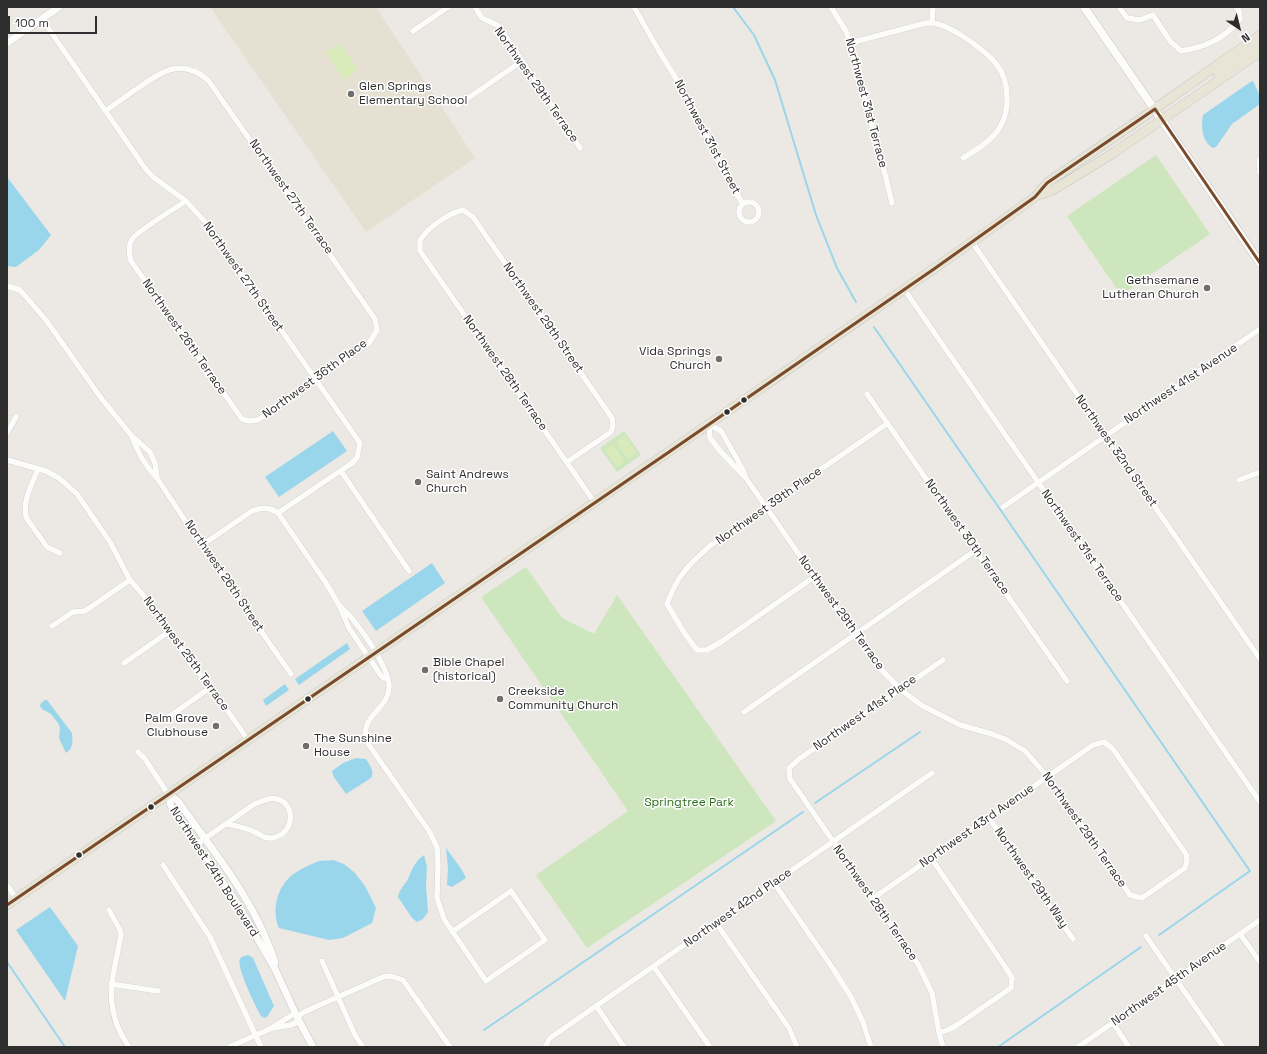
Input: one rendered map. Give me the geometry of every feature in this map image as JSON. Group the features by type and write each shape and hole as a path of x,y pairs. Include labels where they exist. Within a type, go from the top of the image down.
{"main road":[{"path":"1084,7 1260,262"},
{"path":"7,905 595,503 972,242 1035,196 1047,183 1260,36"},
{"path":"1162,120 1168,110 1260,43"},
{"path":"1035,196 1052,190 1112,154 1260,52"}],"street":[{"path":"7,42 59,7"},
{"path":"413,30 448,7"},
{"name":"Northwest 29th Terrace","path":"475,7 482,18 499,26 580,148"},
{"name":"Northwest 31st Street","path":"634,7 693,106 721,168 743,204"},
{"name":"Northwest 31st Terrace","path":"831,7 847,33 892,203"},
{"path":"932,23 933,7"},
{"path":"1119,7 1127,18 1140,20 1153,15 1170,41 1181,52 1198,49 1218,39 1232,29 1240,19 1236,7"},
{"name":"Northwest 27th Street","path":"42,19 145,168 154,177 186,201 208,225 357,437 360,443 357,458 341,471"},
{"path":"850,43 926,23 940,24 973,43 1001,69 1007,83 1007,104 1006,113 1000,128 987,143 963,158"},
{"path":"458,105 522,61"},
{"name":"Northwest 27th Terrace","path":"106,111 163,71 176,68 187,68 195,70 208,80 339,265 375,320 377,330"},
{"path":"1259,162 1260,173"},
{"name":"Northwest 26th Terrace","path":"186,201 135,236 129,246 131,260 242,419 250,421"},
{"name":"Northwest 29th Street","path":"420,240 426,232 455,212 463,210 473,217 612,418 613,426 611,432 567,462"},
{"name":"Northwest 28th Terrace","path":"420,240 420,250 424,257 595,503"},
{"name":"Northwest 32nd Street","path":"972,242 1260,659"},
{"name":"Northwest 26th Street","path":"7,286 20,290 42,315 101,398 132,435 147,448 153,457 158,478"},
{"name":"Northwest 31st Terrace","path":"904,289 1260,802"},
{"name":"Northwest 41st Avenue","path":"1003,506 1260,329"},
{"name":"Northwest 36th Place","path":"250,421 258,420 369,343 377,330"},
{"name":"Northwest 30th Terrace","path":"867,394 1067,680"},
{"path":"7,434 16,418"},
{"name":"Northwest 39th Place","path":"814,577 722,642 707,650 697,650 685,634 667,604 671,591 678,578 691,562 711,545 888,423"},
{"name":"Northwest 29th Terrace","path":"709,424 710,438 720,451 746,478 854,634 878,666 900,689 921,705 960,725 1007,740 1025,751 1048,777 1130,895 1142,898"},
{"name":"Northwest 29th Terrace","path":"709,424 723,434 746,478"},
{"name":"Northwest 26th Street","path":"132,435 142,460 149,470 158,478 201,544 291,674"},
{"name":"Northwest 25th Terrace","path":"7,460 38,468 59,478 77,494 110,542 130,580 160,614 188,661 211,687 248,740"},
{"path":"38,468 26,502 25,514 47,548 60,553"},
{"path":"278,513 341,471 409,571"},
{"path":"1239,480 1260,472"},
{"path":"201,544 208,541 252,511 266,508 272,509 278,513 326,583 339,605 349,628 388,674 390,688 387,696 367,724 365,728 365,738 429,831 437,847 437,898 444,919 452,932 486,981 545,940 512,891 452,932"},
{"path":"744,712 976,550"},
{"path":"52,626 73,612 85,611 130,580"},
{"path":"339,605 354,620 372,655"},
{"path":"124,663 170,631"},
{"name":"Northwest 41st Place","path":"789,768 799,759 943,660"},
{"path":"163,721 211,687"},
{"name":"Northwest 43rd Avenue","path":"872,899 1093,745 1104,742 1113,749 1186,854 1187,861 1185,868 1142,898"},
{"name":"Northwest 24th Boulevard","path":"138,752 145,759 168,794 171,806 237,903 275,969 297,1017 313,1047"},
{"name":"Northwest 28th Terrace","path":"789,768 790,779 918,964 932,993 943,1047"},
{"name":"Northwest 42nd Place","path":"545,1046 550,1038 597,1007 932,773"},
{"name":"Northwest 24th Boulevard","path":"168,794 178,801 234,882 256,918 271,950 275,969"},
{"path":"197,844 253,805 263,800 278,799 285,804 291,815 289,826 285,833 275,838 265,838 251,830 227,824"},
{"name":"Northwest 29th Way","path":"989,818 1073,939"},
{"path":"931,858 1012,978 1011,988 957,1025 939,1033"},
{"path":"163,865 210,937 261,1047"},
{"path":"774,883 834,970 851,998 863,1022 871,1047"},
{"path":"7,885 16,898"},
{"path":"110,910 121,935 112,984 111,999 113,1015 121,1034 129,1047"},
{"name":"Northwest 45th Avenue","path":"1078,1047 1260,920"},
{"path":"716,923 788,1028 797,1047"},
{"path":"1240,934 1260,962"},
{"path":"1146,936 1223,1047"},
{"path":"322,961 337,998 355,1035 363,1047"},
{"path":"654,967 710,1047"},
{"path":"229,1047 383,977 390,976 403,980 450,1047"},
{"path":"112,984 158,991"},
{"path":"597,1007 624,1047"},
{"path":"270,1029 291,1025 297,1017"},
{"path":"1113,1023 1129,1047"}],"shaded area":[{"name":"Glen Springs Elementary School","path":"210,7 376,7 475,158 366,232"}],"green space":[{"path":"340,43 358,70 344,80 325,52"},
{"path":"1156,155 1210,234 1121,295 1067,216"},
{"path":"624,431 641,455 617,472 600,448"},
{"path":"625,436 637,453 628,459 616,442"},
{"path":"613,444 625,462 617,467 605,450"},
{"name":"Springtree Park","path":"526,567 562,618 594,634 617,595 776,821 587,948 536,875 628,811 481,597"}],"water":[{"path":"1253,81 1260,96 1260,104 1232,124 1216,147 1213,148 1204,138 1202,124 1203,115"},
{"path":"7,177 51,235 39,250 16,267 7,266"},
{"path":"333,431 347,451 279,497 265,477"},
{"path":"432,563 445,583 376,631 362,611"},
{"path":"347,643 350,649 299,685 295,679"},
{"path":"285,684 289,690 266,706 263,700"},
{"path":"45,700 47,700 72,733 72,744 66,753 59,738 60,728 58,723 51,714 42,709 40,706"},
{"path":"356,758 366,759 372,768 372,775 371,778 346,794 334,777 332,771 343,763"},
{"path":"446,848 466,878 452,887 447,885 448,868"},
{"path":"424,855 427,867 426,886 428,912 423,919 417,922 412,918 398,897 400,890 407,881 414,866"},
{"path":"333,860 344,864 355,873 365,886 376,908 372,923 343,938 329,940 279,928 276,916 276,902 284,884 294,874 308,866 320,861"},
{"path":"50,907 78,946 65,1001 16,930"},
{"path":"248,955 253,958 274,1006 267,1017 264,1018 261,1016 255,1004 241,970 240,959"}],"waterway":[{"path":"733,7 754,35 775,80 816,215 837,268 856,302"},
{"path":"874,327 1250,871 1159,935"},
{"path":"815,803 920,732"},
{"path":"484,1030 803,812"},
{"path":"998,1047 1141,947"},
{"path":"7,962 65,1047"}],"transit line":[{"path":"7,905 934,269 1035,197 1047,183 1155,109 1260,263"}],"place":[{"name":"Glen Springs Elementary School","path":"351,94"},
{"name":"Gethsemane Lutheran Church","path":"1207,288"},
{"name":"Vida Springs Church","path":"719,359"},
{"name":"Saint Andrews Church","path":"418,482"},
{"name":"Bible Chapel (historical)","path":"425,670"},
{"name":"Creekside Community Church","path":"500,699"},
{"name":"Palm Grove Clubhouse","path":"216,726"},
{"name":"The Sunshine House","path":"306,746"}]}
